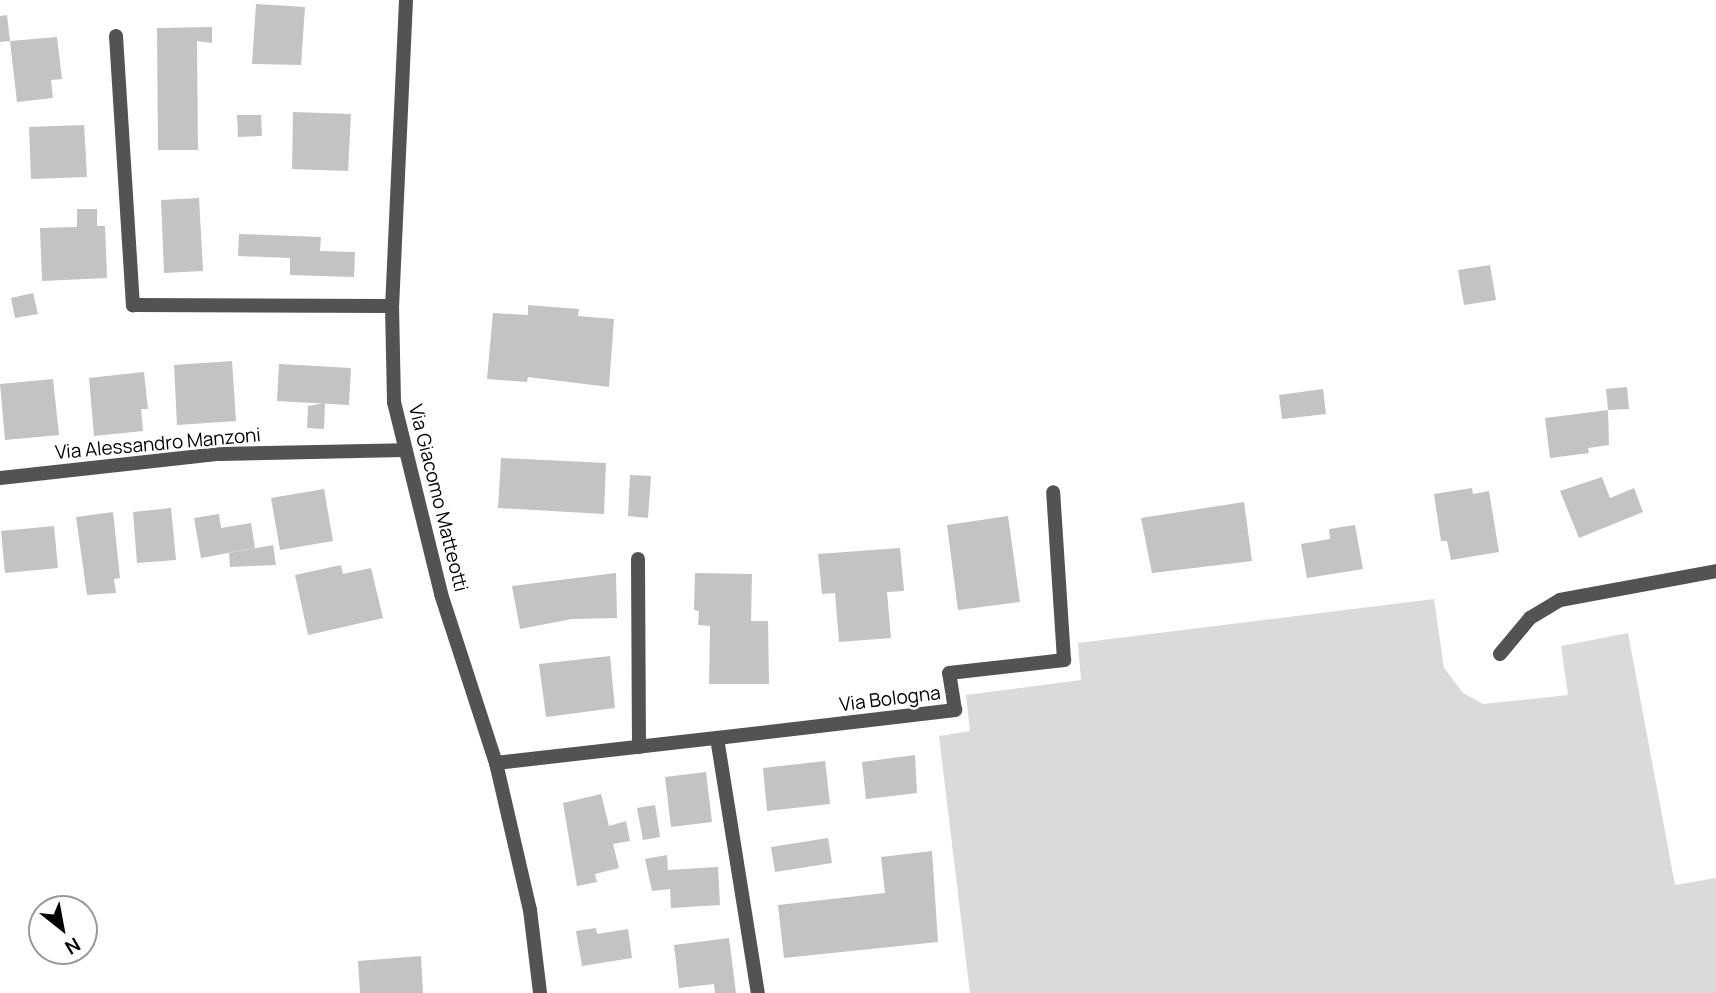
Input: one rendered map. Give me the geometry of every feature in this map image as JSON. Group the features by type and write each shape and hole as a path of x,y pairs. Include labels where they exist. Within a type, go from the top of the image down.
{"street":[{"name":"Via Giacomo Matteotti","path":"406,0 392,306 394,402 441,594 496,763 530,910 540,993"},
{"path":"116,36 132,305 392,306"},
{"name":"Via Alessandro Manzoni","path":"0,478 219,454 404,450"},
{"name":"Via Bologna","path":"496,763 956,710 949,673 1064,660 1053,492"},
{"path":"638,559 639,747"},
{"path":"1500,654 1530,618 1553,603 1716,571"},
{"path":"717,738 758,993"}],"shaded area":[{"path":"1434,599 1444,668 1463,693 1483,704 1568,695 1561,646 1628,633 1675,885 1716,878 1716,993 970,993 939,736 970,731 966,695 1081,680 1078,643"}],"building":[{"path":"256,4 305,7 301,65 252,64"},
{"path":"7,15 10,41 0,42 0,16"},
{"path":"212,27 212,43 197,41 198,150 158,150 157,28"},
{"path":"57,37 62,79 51,80 53,98 17,102 10,41"},
{"path":"293,112 351,114 348,171 292,169"},
{"path":"237,115 261,115 262,136 238,137"},
{"path":"84,125 87,177 31,179 29,127"},
{"path":"199,198 203,271 164,273 161,200"},
{"path":"77,209 97,209 97,226 105,226 107,278 42,281 40,228 77,227"},
{"path":"239,234 321,237 320,251 355,252 354,277 290,275 290,258 238,256"},
{"path":"1490,265 1496,300 1464,305 1458,270"},
{"path":"33,293 38,314 15,318 11,298"},
{"path":"528,305 579,309 578,316 614,319 609,387 528,377 527,382 487,379 493,313 528,315"},
{"path":"232,361 236,421 177,425 174,365"},
{"path":"279,364 351,368 349,405 277,401"},
{"path":"144,372 148,409 141,409 143,431 94,436 89,378"},
{"path":"53,379 59,435 5,440 0,384"},
{"path":"1627,387 1629,409 1608,410 1606,389"},
{"path":"1323,389 1326,414 1282,419 1279,395"},
{"path":"325,403 324,429 307,428 308,406"},
{"path":"1608,410 1609,445 1588,448 1589,453 1550,458 1545,418"},
{"path":"501,458 606,463 604,514 498,508"},
{"path":"630,475 651,476 648,518 628,516"},
{"path":"1602,477 1610,498 1634,488 1643,512 1579,538 1560,491"},
{"path":"1472,488 1473,494 1489,491 1499,552 1451,560 1447,541 1441,541 1434,494"},
{"path":"324,489 333,541 280,550 271,498"},
{"path":"1244,502 1252,561 1152,573 1141,518"},
{"path":"171,508 176,560 137,563 133,512"},
{"path":"113,512 120,578 114,579 116,593 87,595 76,517"},
{"path":"219,514 221,528 251,523 255,548 201,558 194,518"},
{"path":"1008,516 1020,602 958,610 947,525"},
{"path":"1355,525 1363,569 1307,578 1301,544 1330,539 1329,529"},
{"path":"54,526 58,568 5,573 1,531"},
{"path":"273,545 276,565 230,567 229,553"},
{"path":"900,548 904,591 887,592 891,638 839,642 835,593 822,594 818,554"},
{"path":"341,565 343,574 371,568 383,618 308,635 295,575"},
{"path":"616,573 617,618 572,619 520,629 512,586"},
{"path":"695,573 752,574 751,621 768,621 769,684 709,684 710,626 698,625 699,611 694,610"},
{"path":"610,656 615,708 546,717 539,664"},
{"path":"915,755 917,793 866,799 862,762"},
{"path":"825,761 830,804 767,811 763,768"},
{"path":"706,772 712,822 671,827 665,777"},
{"path":"601,794 609,826 626,821 630,841 613,844 619,868 595,874 597,882 577,886 563,803"},
{"path":"655,805 660,837 643,840 637,808"},
{"path":"828,838 832,863 775,872 771,847"},
{"path":"932,851 938,942 784,958 778,905 885,893 881,857"},
{"path":"667,855 668,870 718,867 720,905 671,908 670,889 652,891 645,859"},
{"path":"596,928 597,934 628,929 632,958 582,966 576,931"},
{"path":"729,938 736,993 715,993 714,984 679,988 674,945"},
{"path":"421,956 423,993 360,993 358,961"}]}
